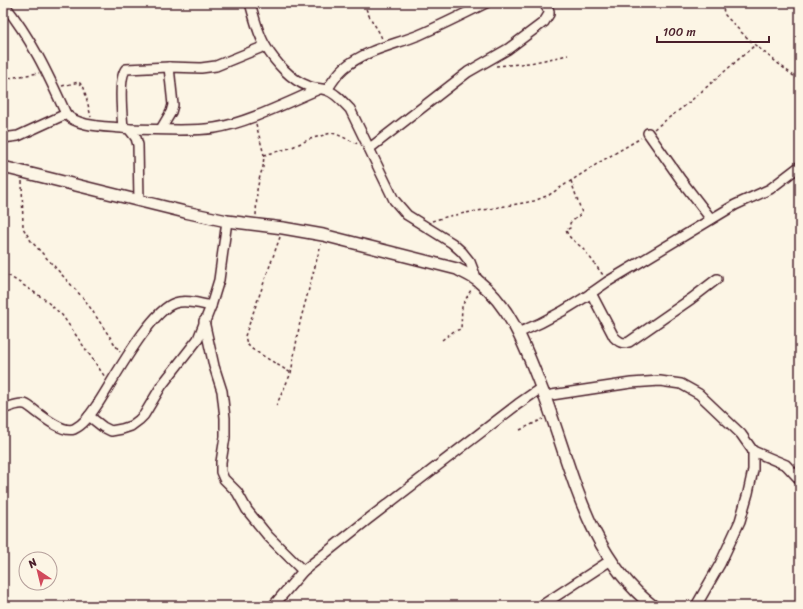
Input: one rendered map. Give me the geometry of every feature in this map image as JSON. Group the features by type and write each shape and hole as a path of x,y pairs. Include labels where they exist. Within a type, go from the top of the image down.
{"street":[{"path":"3,3 30,42 47,72 66,114 71,120 126,129 202,130 226,126 323,89 343,68 356,59 383,47 430,30 486,3"},
{"path":"250,3 265,46 276,61 290,75 307,86 323,89 341,100 350,109 394,200 407,214 452,243 462,252 470,262 477,280"},
{"path":"371,150 478,65 508,49 544,22 549,14 549,11 544,3"},
{"path":"139,201 138,145 136,138 126,129 122,90 124,72 126,69 169,67 201,68 216,66 265,46"},
{"path":"161,129 171,112 173,105 169,67"},
{"path":"3,138 18,136 66,114"},
{"path":"648,133 711,219"},
{"path":"518,333 540,324 735,205 770,189 800,166"},
{"path":"3,167 168,208 227,220 323,235 457,269 477,280 500,302 532,361 552,414 582,504 592,527 611,560 628,584 653,606"},
{"path":"89,416 111,431 131,426 144,415 162,385 198,339 211,306 218,280 227,220"},
{"path":"591,293 614,337 619,342 624,344 692,299 717,279"},
{"path":"3,409 25,404 56,426 68,430 78,426 89,416 125,360 159,313 169,305 177,302 194,302 211,306"},
{"path":"204,321 214,366 222,392 225,418 225,437 221,472 224,479 237,492 247,510 268,536 303,572"},
{"path":"273,606 303,572 367,520 512,409 543,392 660,381 681,384 699,394 724,416 741,434 753,451 786,465 800,480"},
{"path":"696,606 720,564 740,520 753,470 753,451"},
{"path":"541,606 611,560"}],"path":[{"path":"365,3 369,16 380,32 383,47"},
{"path":"721,3 726,15 755,45 800,81"},
{"path":"421,224 449,216 534,201 549,195 570,180 648,133 686,105 755,45"},
{"path":"478,65 512,65 568,55"},
{"path":"3,79 47,72"},
{"path":"54,88 79,82 84,88 93,124"},
{"path":"254,116 264,155 263,167 257,190 255,224"},
{"path":"264,155 290,148 323,134 331,133 371,150"},
{"path":"22,172 23,228 31,241 85,300 125,360"},
{"path":"570,180 582,213 570,223 570,228 566,230 567,233 572,240 581,247 607,282"},
{"path":"283,228 244,336 252,349 291,373"},
{"path":"276,406 291,373 300,322 323,235"},
{"path":"3,272 43,298 62,315 110,385"},
{"path":"442,340 454,331 460,329 462,306 477,280"},
{"path":"520,430 552,414"}]}
